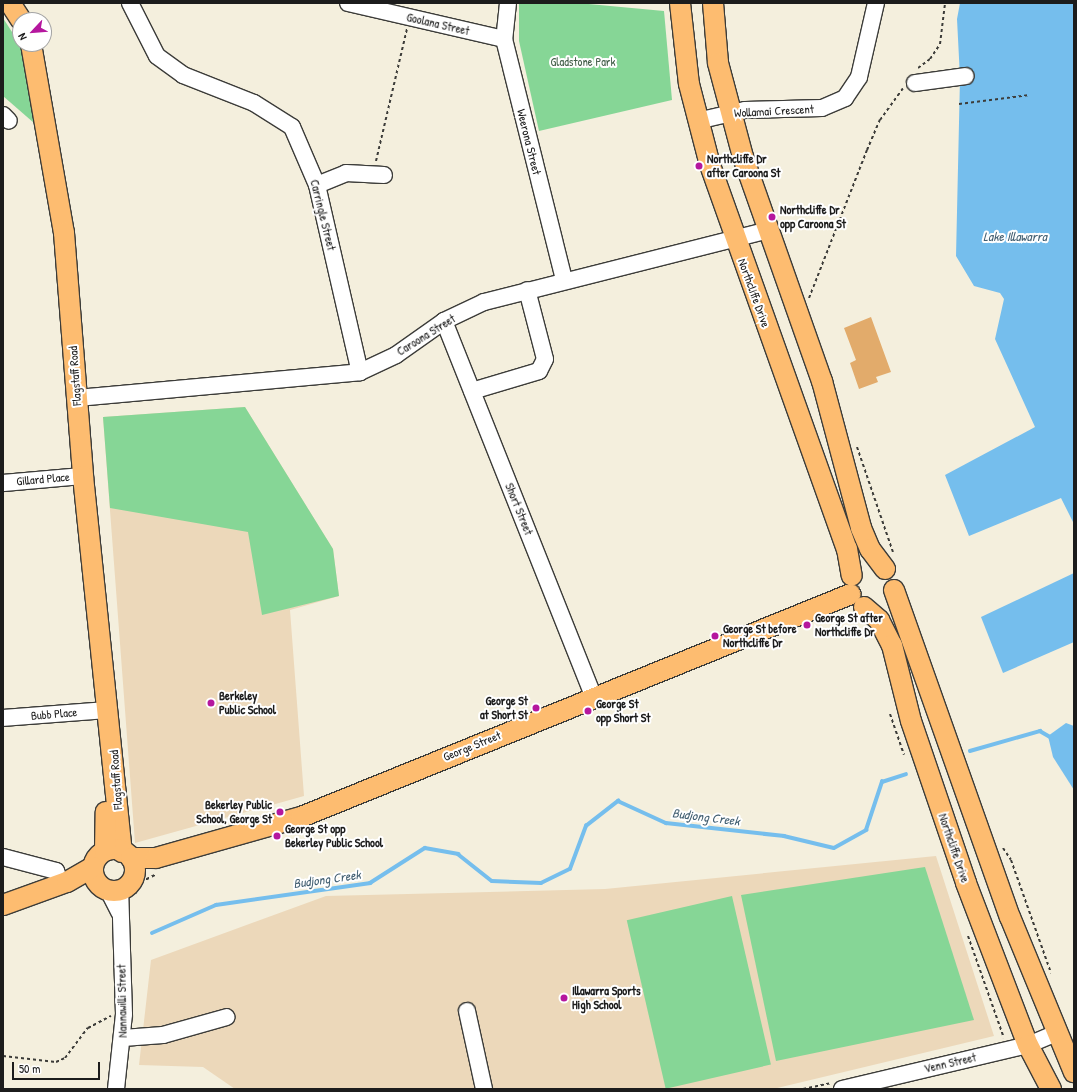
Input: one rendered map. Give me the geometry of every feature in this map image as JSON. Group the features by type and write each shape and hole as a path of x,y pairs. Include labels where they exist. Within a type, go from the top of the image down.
{"main road":[{"path":"10,3 16,12"},
{"name":"Northcliffe Drive","path":"680,3 684,57 697,121 734,239 847,549 855,593 879,620 892,645 911,721 966,883 1028,1045 1051,1089"},
{"path":"713,3 718,63 730,113 768,230 822,381 861,528 870,549 890,564 894,590 1010,917 1056,1033 1074,1072"},
{"name":"Flagstaff Road","path":"33,52 64,232 83,476 106,710 116,874"},
{"path":"890,564 867,564 855,593 883,606 894,590"},
{"name":"George Street","path":"3,905 64,883 156,866 301,817 594,697 855,593"}],"street":[{"name":"Carringle Street","path":"130,3 157,56 183,75 254,103 292,127 317,185 360,372"},
{"name":"Goolana Street","path":"348,3 504,39"},
{"name":"Weerona Street","path":"508,3 504,39 564,280"},
{"name":"Wollamai Crescent","path":"697,121 730,113 822,108 845,98 859,78 876,3"},
{"path":"913,78 966,76"},
{"path":"317,185 346,173 378,174"},
{"name":"Caroona Street","path":"77,398 360,372 396,355 444,321 484,302 564,280 768,230"},
{"path":"472,391 539,371 545,359 527,290"},
{"name":"Short Street","path":"444,321 594,697"},
{"name":"Gillard Place","path":"3,483 83,476"},
{"name":"Bubb Place","path":"3,718 106,710"},
{"path":"3,857 56,871 64,883"},
{"name":"Nannawilli Street","path":"116,874 124,1014 123,1038 116,1089"},
{"path":"467,1011 484,1089"},
{"path":"123,1038 163,1034 227,1017"},
{"name":"Venn Street","path":"838,1085 1028,1045 1056,1033"}],"path":[{"path":"809,306 867,150 880,120 930,59 940,44 945,3"},
{"path":"378,174 409,18"},
{"path":"959,104 1029,95"},
{"path":"855,440 890,564"},
{"path":"890,714 906,758"},
{"path":"116,874 141,882 156,866"},
{"path":"966,930 1006,1043"},
{"path":"3,1056 56,1062 65,1058 88,1028 105,1017 124,1014"},
{"path":"803,1089 838,1085"}],"shaded area":[{"name":"Berkeley Public School","path":"245,407 333,549 339,596 290,610 304,796 135,843 103,417"},
{"name":"Illawarra Sports High School","path":"936,856 994,1036 773,1089 235,1089 203,1067 139,1065 151,960 326,896 605,889"}],"green space":[{"name":"Gladstone Park","path":"519,3 578,3 664,11 672,100 539,131 519,41"},
{"path":"3,18 12,32 12,52 22,52 34,123 3,96"},
{"path":"245,407 333,549 339,596 262,615 248,532 110,508 103,417"},
{"path":"925,867 974,1020 776,1061 741,895"},
{"path":"732,896 771,1065 666,1089 627,920"}],"water":[{"name":"Lake Illawarra","path":"960,3 1074,3 1074,524 1061,498 969,536 945,475 1035,427 995,339 1004,299 1000,293 974,286 956,256 960,78 957,19"},
{"path":"1074,573 1074,642 1003,673 981,617"},
{"path":"1066,723 1074,726 1074,790 1053,757 1048,736"}],"building":[{"path":"871,317 891,372 876,377 878,382 859,389 850,363 856,360 844,328"}],"waterway":[{"name":"Budjong Creek","path":"970,751 1040,731 1052,738"},
{"name":"Budjong Creek","path":"152,933 216,905 370,883 425,848 458,854 492,881 541,883 570,869 586,826 618,801 666,823 784,836 834,848 866,830 882,782 906,774"}],"place":[{"name":"Northcliffe Dr after Caroona St","path":"699,166"},
{"name":"Northcliffe Dr opp Caroona St","path":"772,217"},
{"name":"George St after Northcliffe Dr","path":"807,625"},
{"name":"George St before Northcliffe Dr","path":"715,636"},
{"name":"Berkeley Public School","path":"211,703"},
{"name":"George St at Short St","path":"536,708"},
{"name":"George St opp Short St","path":"588,711"},
{"name":"Bekerley Public School, George St","path":"280,812"},
{"name":"George St opp Bekerley Public School","path":"277,836"},
{"name":"Illawarra Sports High School","path":"564,998"}]}
